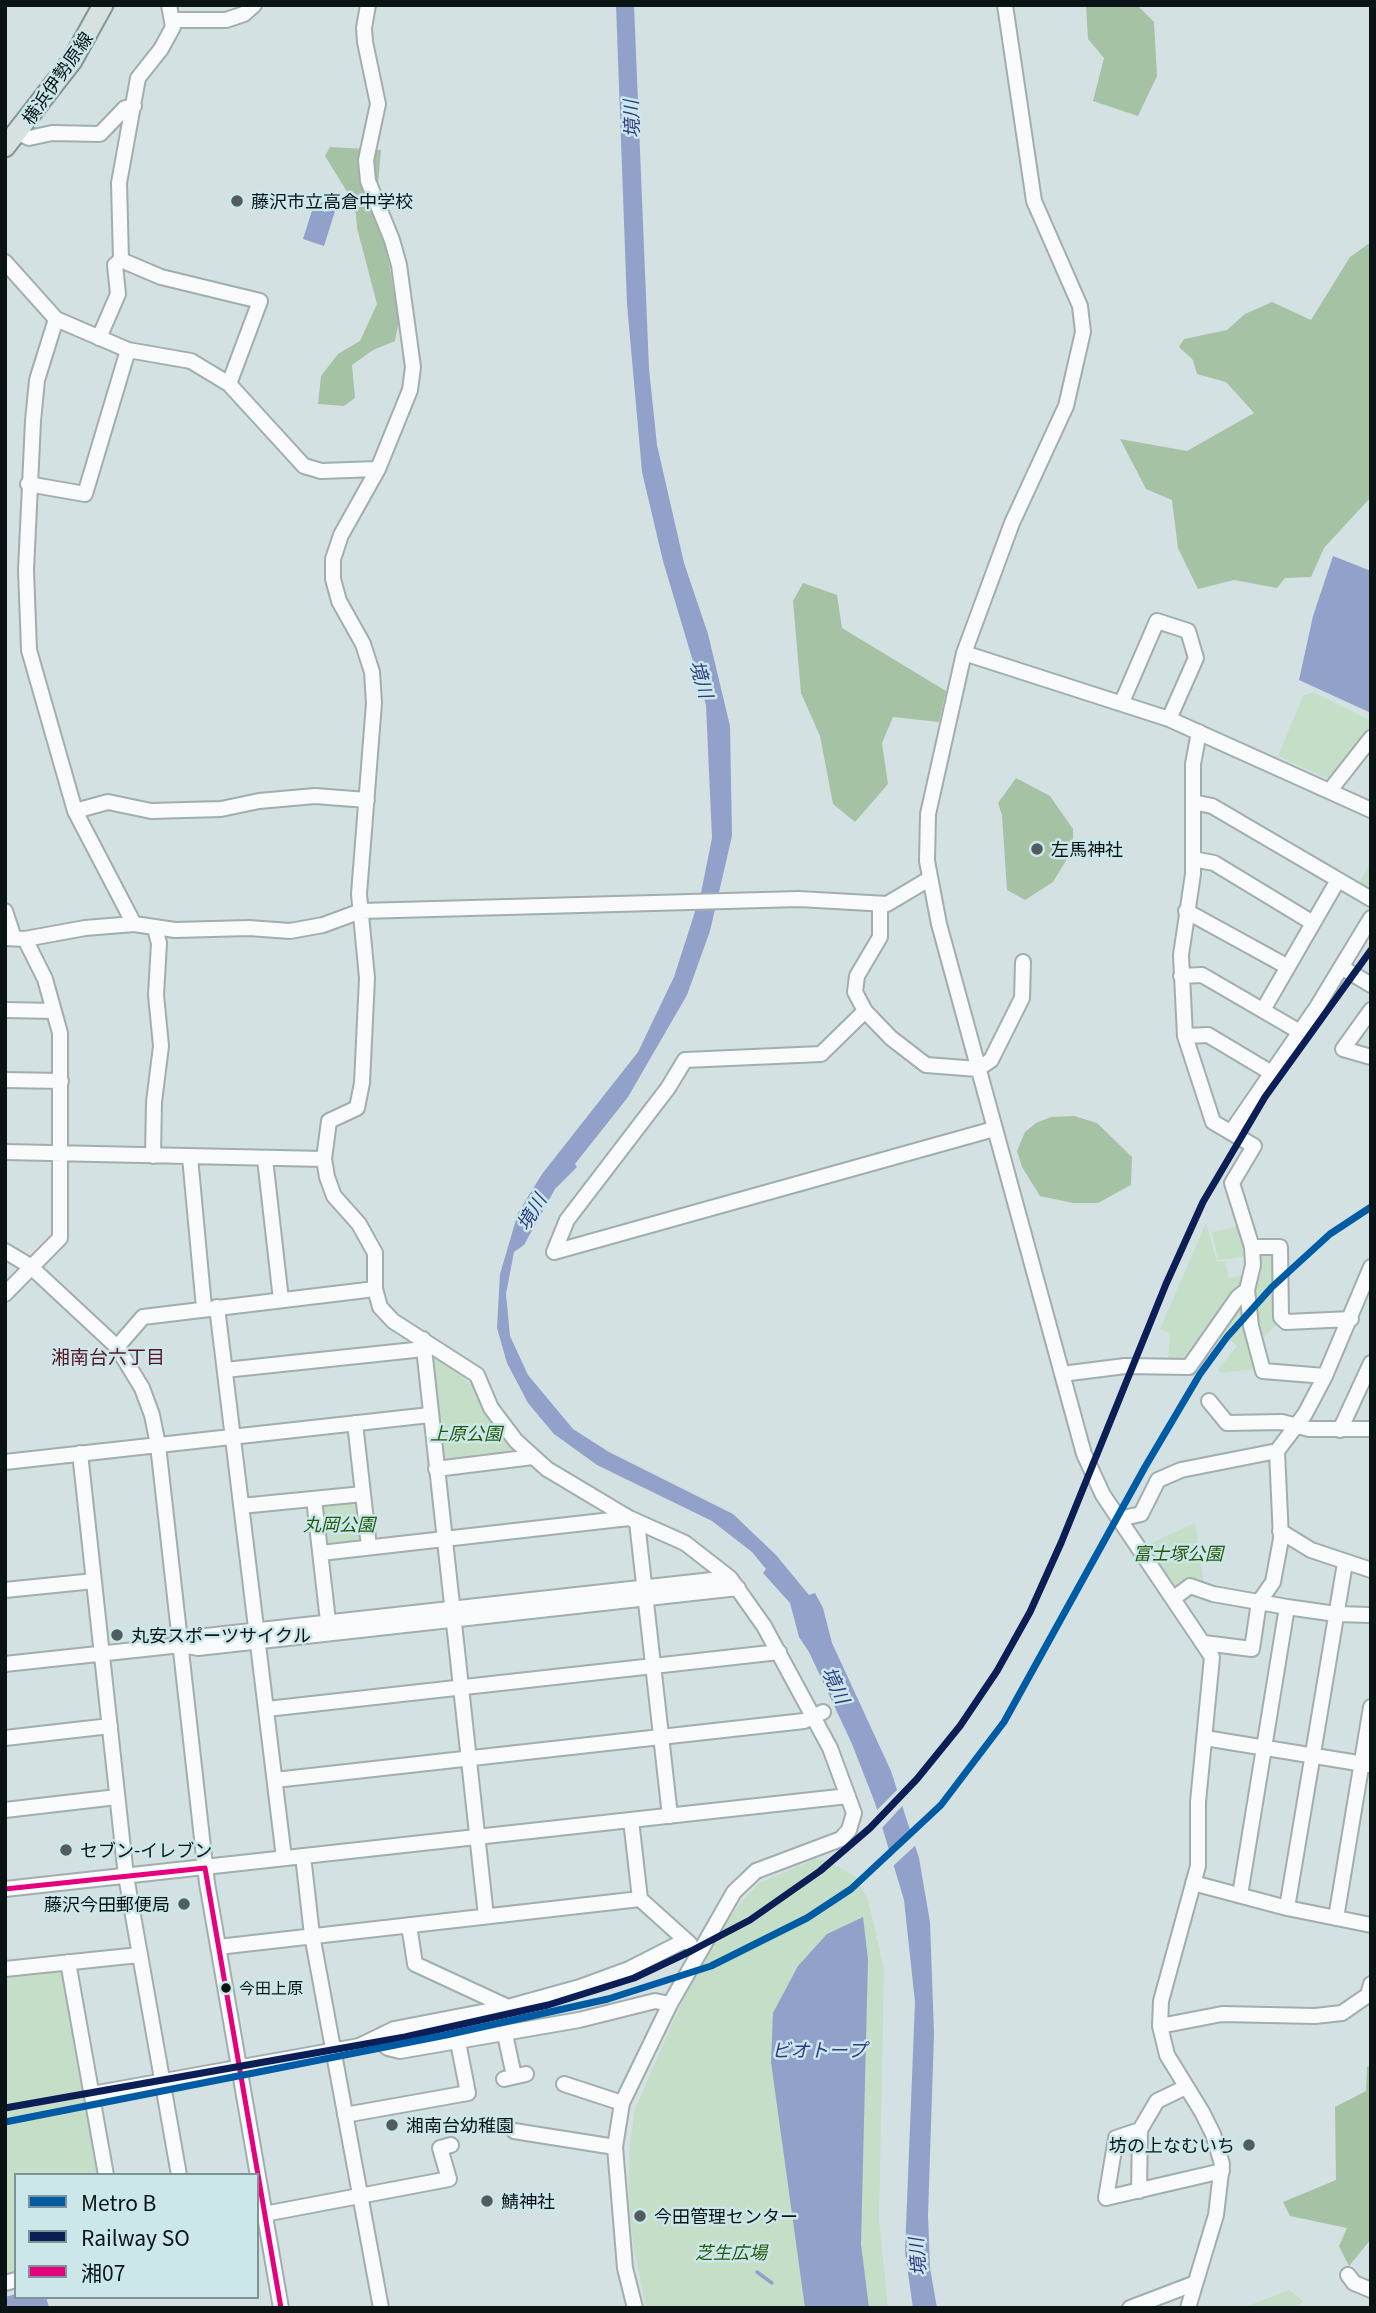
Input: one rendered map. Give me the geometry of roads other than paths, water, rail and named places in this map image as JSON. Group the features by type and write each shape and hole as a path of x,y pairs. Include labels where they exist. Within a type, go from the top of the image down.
{"main road":[{"name":"横浜伊勢原線","path":"12,140 72,61 100,7"}],"street":[{"path":"99,338 118,293 116,265 121,260 119,183 138,78 161,49 173,27 171,12 226,20 244,14 254,5"},
{"path":"368,5 365,41 378,104 366,160 368,181 399,265 414,367 410,390 378,469 341,535 333,559 332,579 339,601 363,644 372,672 374,703 360,874 367,978 362,1083 357,1108 329,1121 324,1159 334,1196 359,1224 375,1253 375,1289 380,1307 393,1321 423,1344 477,1375 491,1408 516,1441 547,1469 633,1520 685,1543 734,1583 818,1715 854,1812 849,1830 841,1839 756,1871 734,1892 670,2004 622,2103 615,2147 625,2268 635,2308"},
{"path":"1004,5 1034,201 1080,306 1083,332 1066,406 1012,523 964,653 928,814 929,879 978,1069 1084,1454 1103,1495 1212,1657 1198,1802 1198,1866 1161,2001 1160,2026 1167,2055 1213,2134 1222,2171 1216,2216 1193,2284 1188,2308"},
{"path":"12,140 52,133 100,134 125,108 134,106"},
{"path":"121,260 160,277 260,301 229,384"},
{"path":"5,262 56,319 128,350 191,361 229,384 304,466 321,471 378,469"},
{"path":"56,319 37,380 26,570 29,650 75,811 134,924"},
{"path":"29,484 85,494 128,350"},
{"path":"1122,702 1157,621 1188,631 1196,658 1168,719"},
{"path":"964,653 1168,719 1331,789 1371,810"},
{"path":"1199,732 1193,764 1193,859 1181,976 1185,1036 1213,1122 1254,1146 1232,1183 1252,1247 1253,1265 1247,1290 1251,1326 1263,1371 1325,1376"},
{"path":"1331,789 1371,737"},
{"path":"75,811 108,802 151,811 221,809 260,801 315,796 367,800"},
{"path":"1193,802 1212,806 1371,899"},
{"path":"1193,859 1214,863 1313,923"},
{"path":"15,938 134,924 155,929 290,931 323,925 361,911 854,900 887,904 929,879"},
{"path":"1263,1010 1338,880"},
{"path":"880,904 880,937 855,984 865,1011 891,1038 926,1065 978,1069 991,1060 1022,998 1023,962"},
{"path":"5,911 15,938 45,979 60,1033 62,1153 60,1238 5,1294"},
{"path":"1186,911 1288,967"},
{"path":"1231,1132 1343,968 1359,932 1371,918"},
{"path":"153,1156 154,1102 161,1046 156,995 159,943 155,929"},
{"path":"1343,968 1371,985"},
{"path":"1181,976 1202,975 1300,1032"},
{"path":"5,1010 54,1011"},
{"path":"1371,1010 1343,1049 1371,1057"},
{"path":"865,1011 821,1054 685,1060 668,1087 567,1220 554,1252 995,1129"},
{"path":"1185,1036 1208,1035 1270,1072"},
{"path":"5,1080 61,1081"},
{"path":"5,1152 324,1159"},
{"path":"190,1157 211,1308 225,1370 284,1858"},
{"path":"265,1159 281,1300"},
{"path":"1252,1247 1280,1247 1281,1317 1286,1322 1351,1319"},
{"path":"5,1251 30,1266 117,1347 142,1388 158,1445 205,1868 256,2173"},
{"path":"1204,1643 1252,1649 1259,1602 1273,1582 1280,1531 1277,1451 1297,1425 1325,1376 1367,1285 1371,1267"},
{"path":"117,1347 143,1317 375,1289"},
{"path":"1062,1374 1125,1366 1189,1367 1238,1297 1247,1290"},
{"path":"225,1370 423,1344"},
{"path":"423,1344 486,1916"},
{"path":"1340,1430 1371,1363"},
{"path":"1209,1401 1227,1423 1282,1422 1340,1430 1371,1429"},
{"path":"5,1461 430,1415"},
{"path":"355,1423 369,1547"},
{"path":"1119,1519 1141,1514 1158,1480 1181,1470 1277,1451"},
{"path":"80,1453 126,1876 179,2173"},
{"path":"436,1469 533,1457"},
{"path":"241,1506 363,1494"},
{"path":"314,1499 329,1628"},
{"path":"320,1553 633,1520"},
{"path":"633,1520 645,1593 670,1816"},
{"path":"1280,1531 1311,1549 1371,1570"},
{"path":"1287,1908 1345,1563"},
{"path":"5,1590 94,1581"},
{"path":"5,1664 181,1645 197,1637 258,1636 734,1583"},
{"path":"1174,1598 1191,1586 1205,1592 1287,1607 1336,1614 1371,1615"},
{"path":"1240,1895 1287,1607"},
{"path":"267,1709 779,1652"},
{"path":"1336,1918 1366,1764 1371,1707"},
{"path":"275,1780 661,1737 818,1715"},
{"path":"5,1738 110,1726"},
{"path":"1205,1738 1366,1764"},
{"path":"5,1889 848,1796"},
{"path":"5,1810 117,1797"},
{"path":"631,1820 640,1899 668,1922 684,1941 700,1949"},
{"path":"303,1856 312,1935 381,2308"},
{"path":"1193,1883 1287,1908 1371,1925"},
{"path":"218,1947 640,1899"},
{"path":"409,1925 415,1964 508,2007"},
{"path":"92,2094 333,2052 377,2039 394,2029 508,2007 597,1981 684,1941"},
{"path":"5,1969 139,1955"},
{"path":"68,1962 106,2173"},
{"path":"1160,2026 1222,2014 1315,2016 1342,2013 1368,1995 1371,1984"},
{"path":"377,2039 388,2048 400,2051 505,2034 655,2001 670,2004"},
{"path":"505,2034 515,2076"},
{"path":"345,2115 468,2093 458,2042"},
{"path":"564,2084 622,2103"},
{"path":"1139,2191 1140,2130 1157,2101 1186,2087"},
{"path":"1140,2130 1116,2138 1106,2198 1222,2171"},
{"path":"514,2132 615,2147"},
{"path":"262,2214 449,2179 440,2148 451,2145"},
{"path":"259,2194 281,2308"},
{"path":"1348,2275 1354,2283 1371,2290"},
{"path":"1130,2308 1193,2284"}],"water":[{"name":"境川","path":"616,5 634,5 649,369 657,445 684,563 708,634 730,726 732,836 710,931 687,995 628,1097 575,1164 577,1167 555,1189 524,1245 514,1252 506,1294 510,1336 528,1375 573,1429 609,1452 733,1514 776,1555 809,1595 815,1593 823,1608 832,1643 891,1771 919,1858 930,1922 934,2034 928,2215 930,2268 937,2308 913,2308 905,2252 915,2002 904,1900 875,1803 852,1744 809,1652 799,1637 790,1603 763,1573 766,1569 752,1552 712,1521 597,1465 554,1434 528,1403 507,1363 497,1328 500,1274 518,1213 542,1174 638,1052 674,977 701,893 712,838 706,705 663,561 642,472 627,304"},
{"path":"315,201 336,208 324,246 303,239"},
{"path":"1333,556 1371,571 1371,713 1299,680 1313,616"},
{"name":"ビオトープ","path":"863,1917 868,1959 861,2244 869,2308 805,2308 771,2062 773,2013 798,1966 827,1934"},
{"path":"14,2295 14,2299 47,2299 49,2307 8,2308 5,2297"}],"waterway":[{"path":"757,2272 772,2283"}],"metro line":[{"name":"B","path":"5,2122 446,2035 608,1999 711,1966 807,1918 851,1889 941,1805 1004,1722 1145,1467 1200,1374 1227,1337 1272,1287 1330,1234 1371,1207"}],"rail line":[{"name":"SO","path":"5,2108 405,2037 548,2005 634,1978 691,1951 750,1920 820,1871 870,1828 917,1779 960,1726 997,1671 1030,1612 1061,1543 1166,1284 1203,1202 1265,1097 1371,950"}],"place":[{"name":"藤沢市立高倉中学校","path":"237,201"},
{"name":"左馬神社","path":"1037,849"},
{"name":"丸安スポーツサイクル","path":"117,1635"},
{"name":"セブン-イレブン","path":"66,1850"},
{"name":"藤沢今田郵便局","path":"184,1904"},
{"name":"今田上原","path":"226,1988"},
{"name":"湘南台幼稚園","path":"392,2125"},
{"name":"坊の上なむいち","path":"1249,2145"},
{"name":"鯖神社","path":"487,2201"},
{"name":"今田管理センター","path":"640,2216"}],"district":[{"name":"湘南台六丁目","path":"108,1357"}],"park label":[{"name":"上原公園","path":"466,1433"},
{"name":"丸岡公園","path":"339,1524"},
{"name":"富士塚公園","path":"1178,1553"},
{"name":"芝生広場","path":"731,2252"}]}
